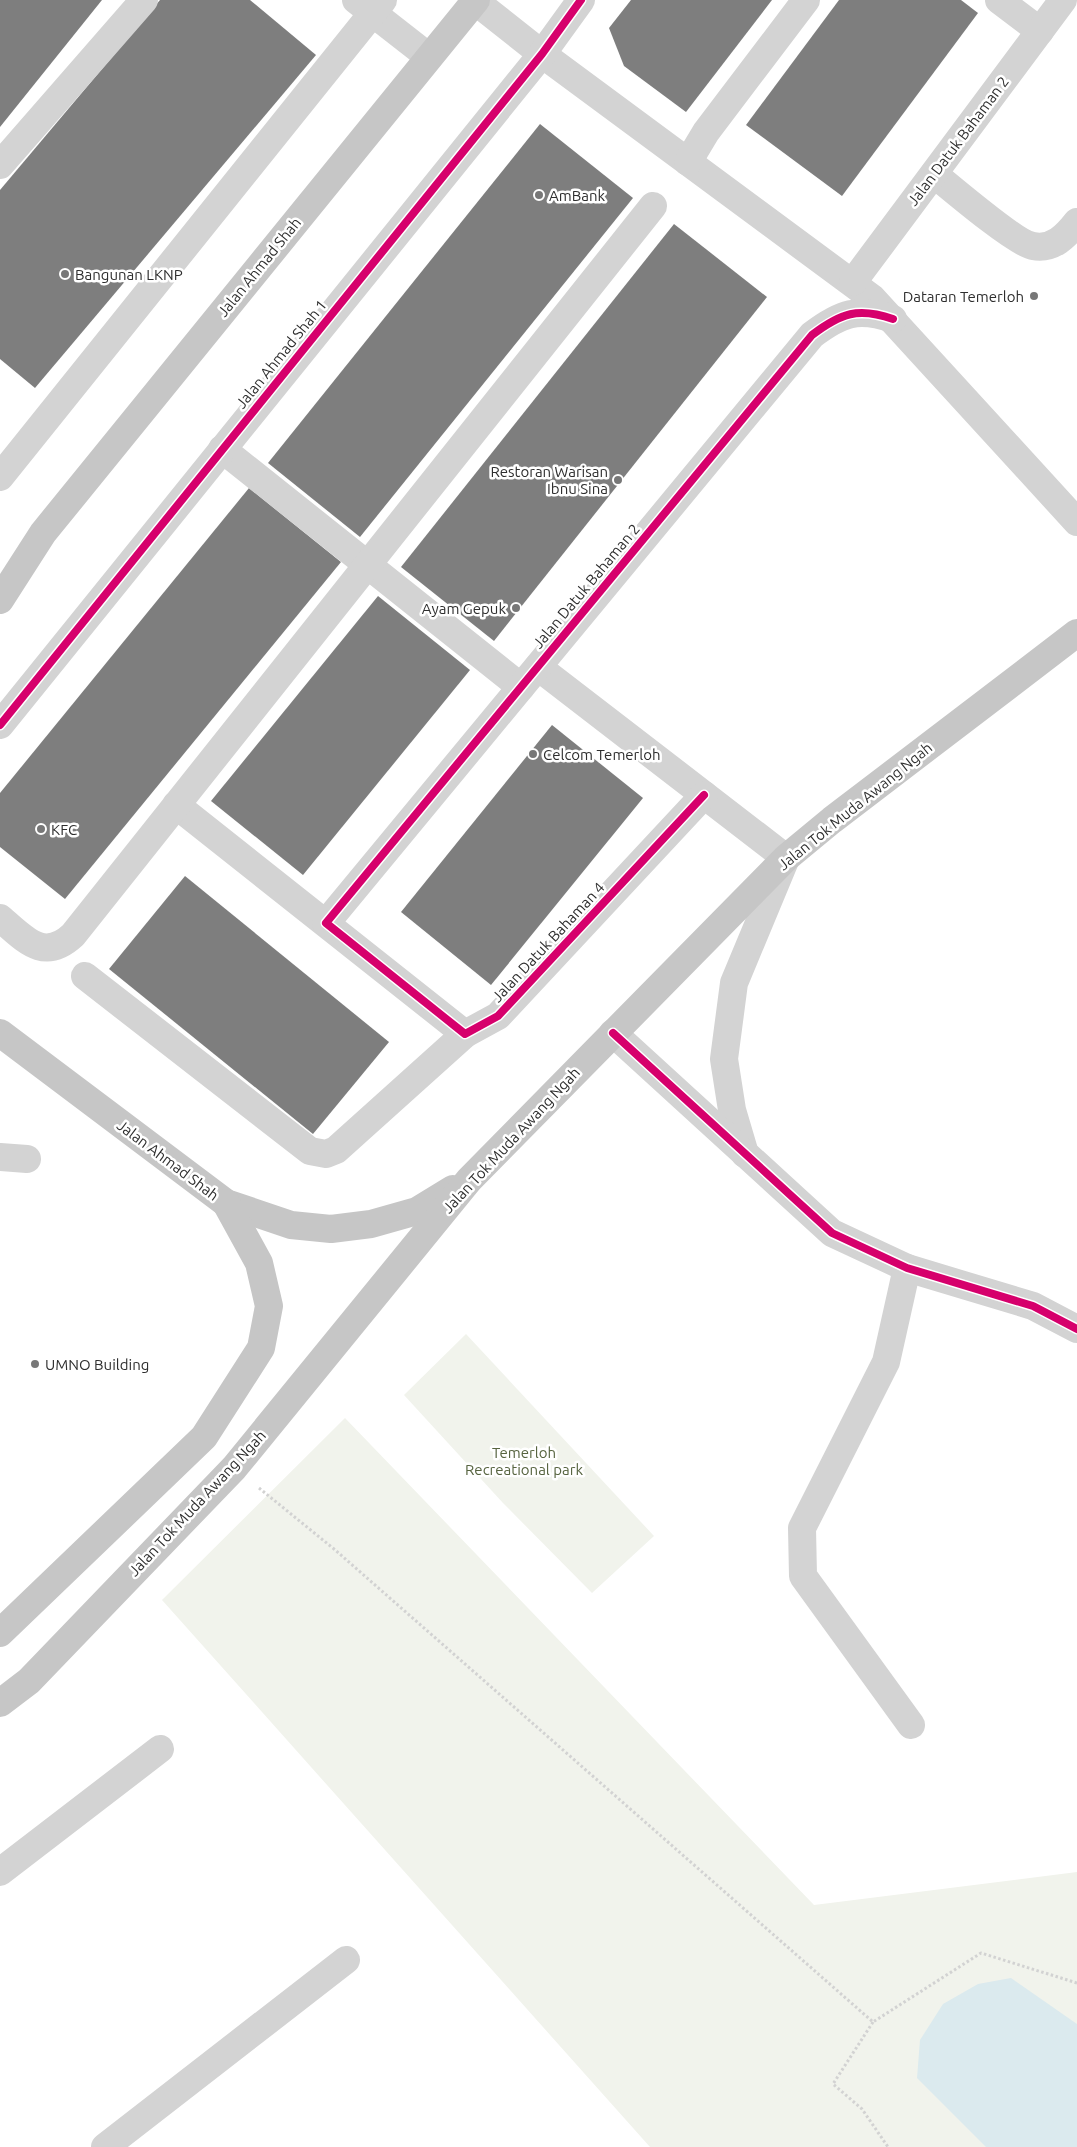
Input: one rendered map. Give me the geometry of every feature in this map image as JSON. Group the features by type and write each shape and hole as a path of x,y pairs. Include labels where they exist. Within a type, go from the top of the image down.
{"main road":[{"name":"Jalan Ahmad Shah","path":"0,600 43,533 476,0"},
{"name":"Jalan Ahmad Shah","path":"0,565 43,533"},
{"name":"Jalan Tok Muda Awang Ngah","path":"0,1703 29,1681 234,1468 469,1180 786,858 832,820 1077,633"},
{"name":"Jalan Ahmad Shah","path":"0,1033 226,1203 291,1225 331,1229 371,1224 417,1211 469,1180"},
{"path":"0,1633 204,1437 261,1348 269,1306 259,1263 226,1203"}],"street":[{"path":"0,165 144,0"},
{"path":"476,0 542,54 853,282 893,319 1077,522"},
{"name":"Jalan Ahmad Shah 1","path":"0,725 542,54 581,0"},
{"path":"688,162 706,132 806,0"},
{"path":"999,0 1040,31"},
{"name":"Jalan Datuk Bahaman 2","path":"853,282 1063,0"},
{"path":"0,477 370,5 429,57"},
{"path":"934,174 1024,244 1046,246 1057,242 1077,222"},
{"path":"0,918 32,944 42,948 54,948 64,943 653,206"},
{"name":"Jalan Datuk Bahaman 2","path":"326,923 812,335 831,321 852,313 872,312 893,319"},
{"path":"222,449 521,688"},
{"path":"538,667 786,858 734,983 724,1060 732,1110 745,1154"},
{"name":"Jalan Datuk Bahaman 4","path":"85,976 317,1154 326,1154 336,1150 465,1034 498,1016 704,795"},
{"path":"176,805 465,1034"},
{"path":"614,1032 832,1233 907,1268 1034,1306 1077,1329"},
{"path":"0,1156 27,1158"},
{"path":"907,1268 886,1362 802,1528 802,1576 911,1724"},
{"path":"0,1872 160,1749"},
{"path":"105,2147 346,1960"}],"path":[{"path":"234,1468 334,1549 873,2022"},
{"path":"888,2147 862,2109 833,2084 873,2022 981,1953 1077,1983"}],"green space":[{"name":"Temerloh Recreational park","path":"466,1334 654,1536 592,1593 503,1503 404,1395"},
{"path":"345,1418 814,1905 1077,1872 1077,2147 650,2147 162,1600"}],"shaded area":[{"path":"1011,1978 1077,2024 1077,2147 986,2147 917,2078 920,2040 943,2004 978,1984"}],"building":[{"path":"0,0 102,0 0,127"},
{"name":"Bangunan LKNP","path":"160,0 250,0 316,55 35,388 0,359 0,190"},
{"path":"631,0 772,0 686,112 624,66 609,28"},
{"path":"839,0 961,0 978,13 842,196 746,125"},
{"path":"540,124 633,198 360,537 268,463"},
{"path":"674,224 767,297 494,641 401,567"},
{"path":"249,488 341,562 65,899 0,847 0,793"},
{"path":"378,596 470,670 303,875 211,801"},
{"path":"552,725 643,798 491,985 401,912"},
{"path":"185,876 389,1042 313,1134 109,969"}],"cycle path":[{"path":"0,725 542,54 581,0"},
{"path":"704,795 498,1016 465,1034 326,923 812,335 841,317 850,314 870,313 893,319"},
{"path":"613,1033 832,1233 907,1268 1033,1306 1077,1329"}],"place":[{"name":"AmBank","path":"539,195"},
{"name":"Bangunan LKNP","path":"65,274"},
{"name":"Dataran Temerloh","path":"1034,296"},
{"name":"Restoran Warisan Ibnu Sina","path":"618,480"},
{"name":"Ayam Gepuk","path":"516,608"},
{"name":"Celcom Temerloh","path":"533,754"},
{"name":"KFC","path":"41,829"},
{"name":"UMNO Building","path":"35,1364"}]}
